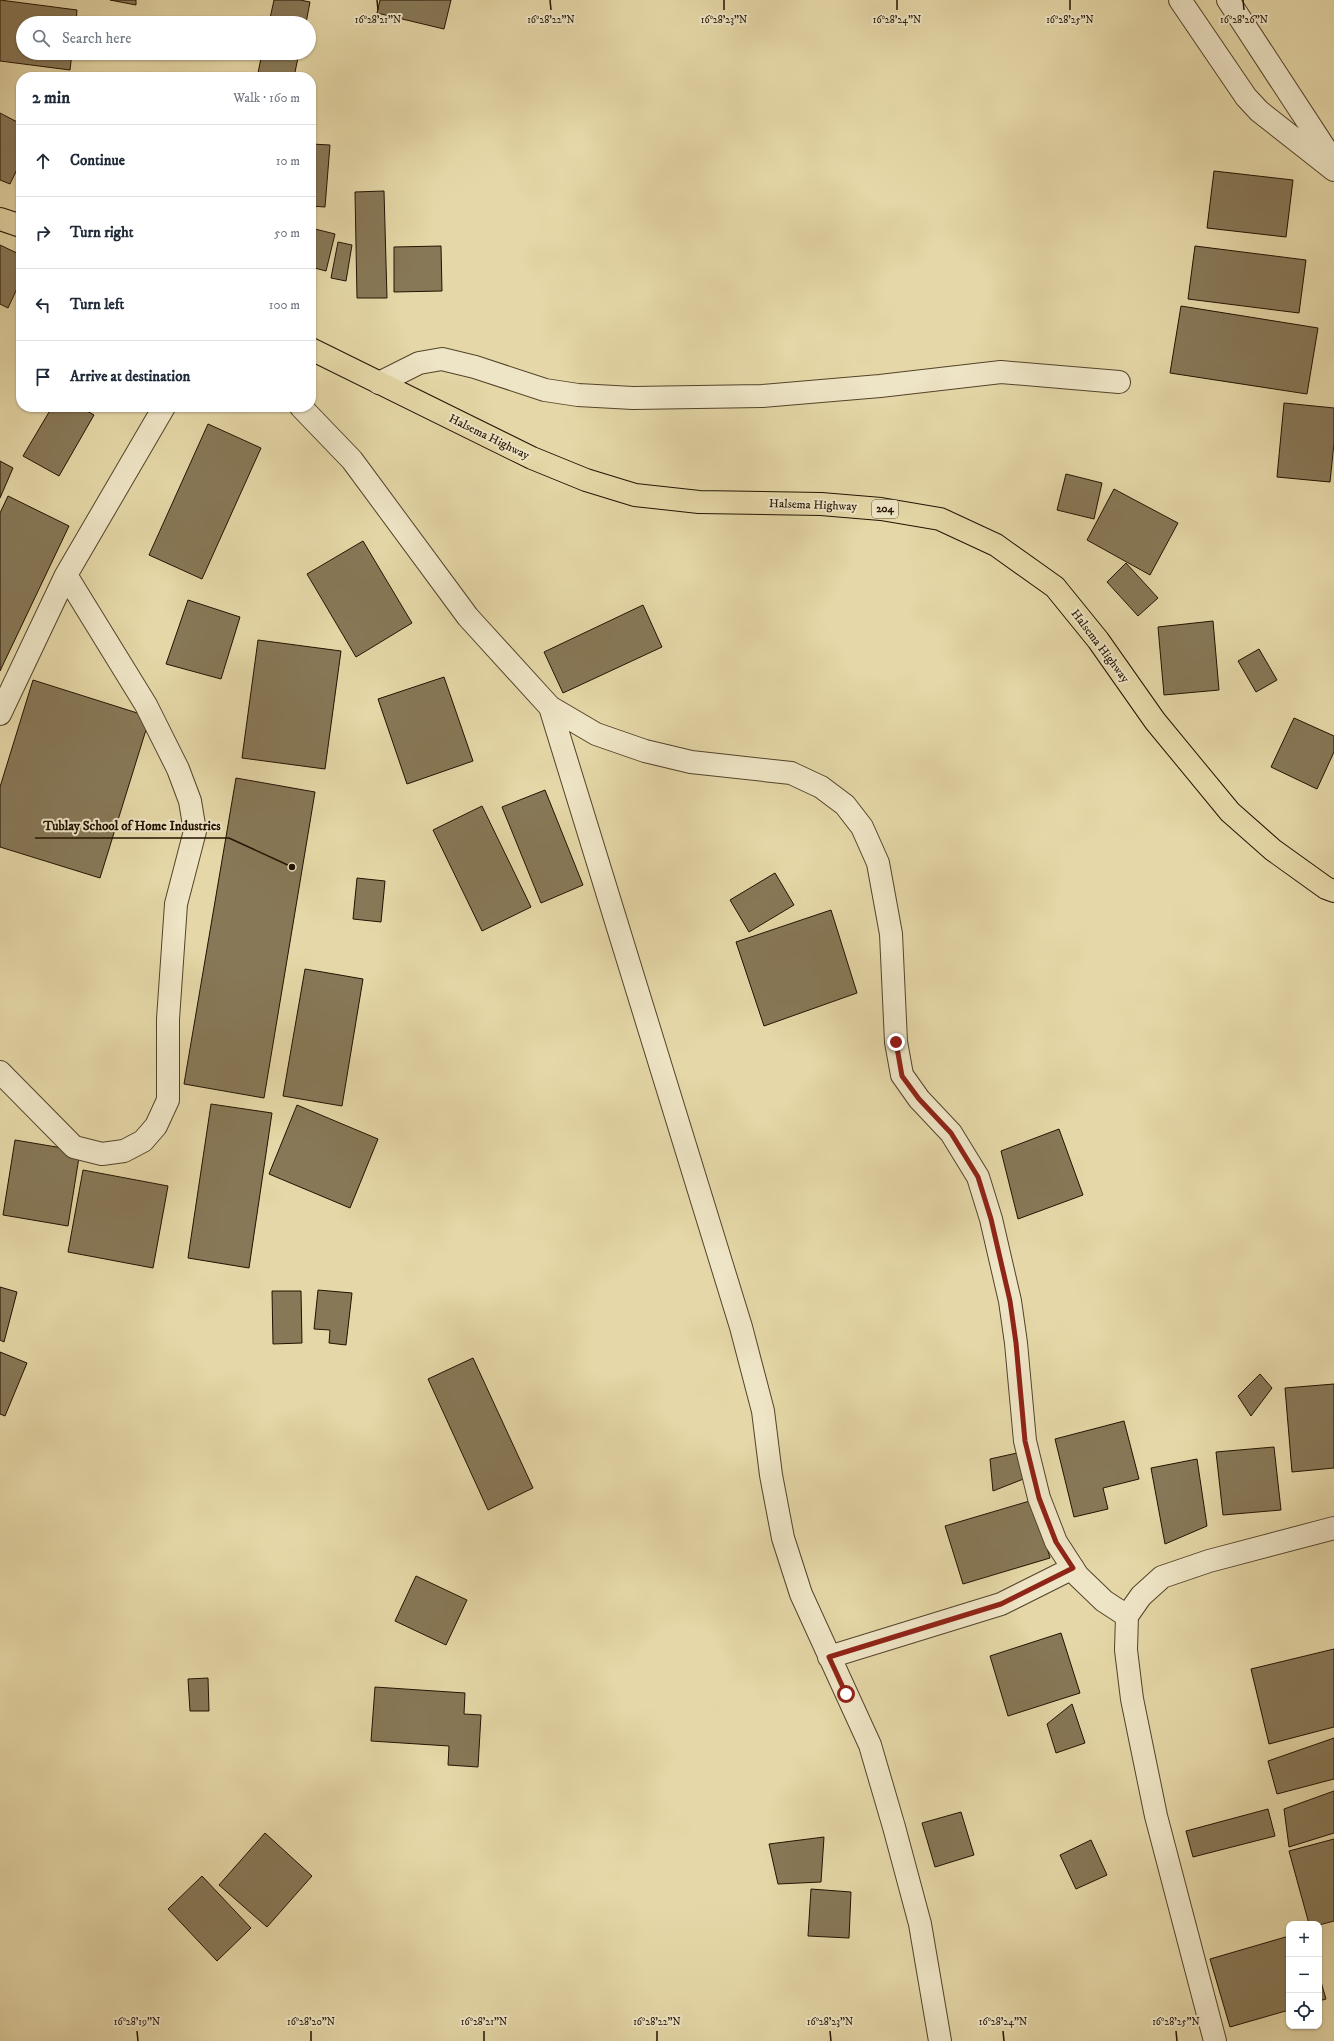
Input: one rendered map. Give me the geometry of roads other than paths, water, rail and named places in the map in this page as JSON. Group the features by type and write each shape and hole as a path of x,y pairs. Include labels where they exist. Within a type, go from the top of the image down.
{"highway":[{"path":"0,219 16,224"},
{"name":"Halsema Highway","path":"316,352 379,384 532,458 586,480 634,495 699,502 821,504 881,509 940,519 996,546 1054,588 1098,640 1155,721 1230,812 1273,850 1334,891"}],"street":[{"path":"1180,0 1246,97 1259,111 1334,170"},
{"path":"1228,0 1334,162"},
{"path":"379,384 419,363 442,359 475,367 546,390 578,395 632,398 762,396 880,386 1001,372 1119,382"},
{"path":"0,714 66,575 161,412"},
{"path":"306,412 352,460 468,617 550,706 596,734 645,751 691,762 791,773 821,787 845,805 862,827 878,863 891,934 896,1042 902,1076 919,1099 951,1133 978,1177 991,1219 1010,1301 1016,1343 1025,1441 1039,1498 1056,1542 1078,1576 1104,1601 1127,1616"},
{"path":"0,1072 74,1147 102,1154 124,1151 143,1141 156,1126 168,1100 168,1019 176,904 195,831 190,801 178,769 146,705 66,575"},
{"path":"550,706 741,1327 763,1411 771,1474 783,1538 801,1594 870,1746 894,1827 920,1924 940,2041"},
{"path":"1215,2041 1156,1816 1132,1699 1126,1650 1127,1616 1141,1596 1162,1577 1209,1561 1334,1528"},
{"path":"829,1657 1001,1604 1073,1568"}],"place":[{"name":"Tublay School of Home Industries","path":"292,867"}]}
